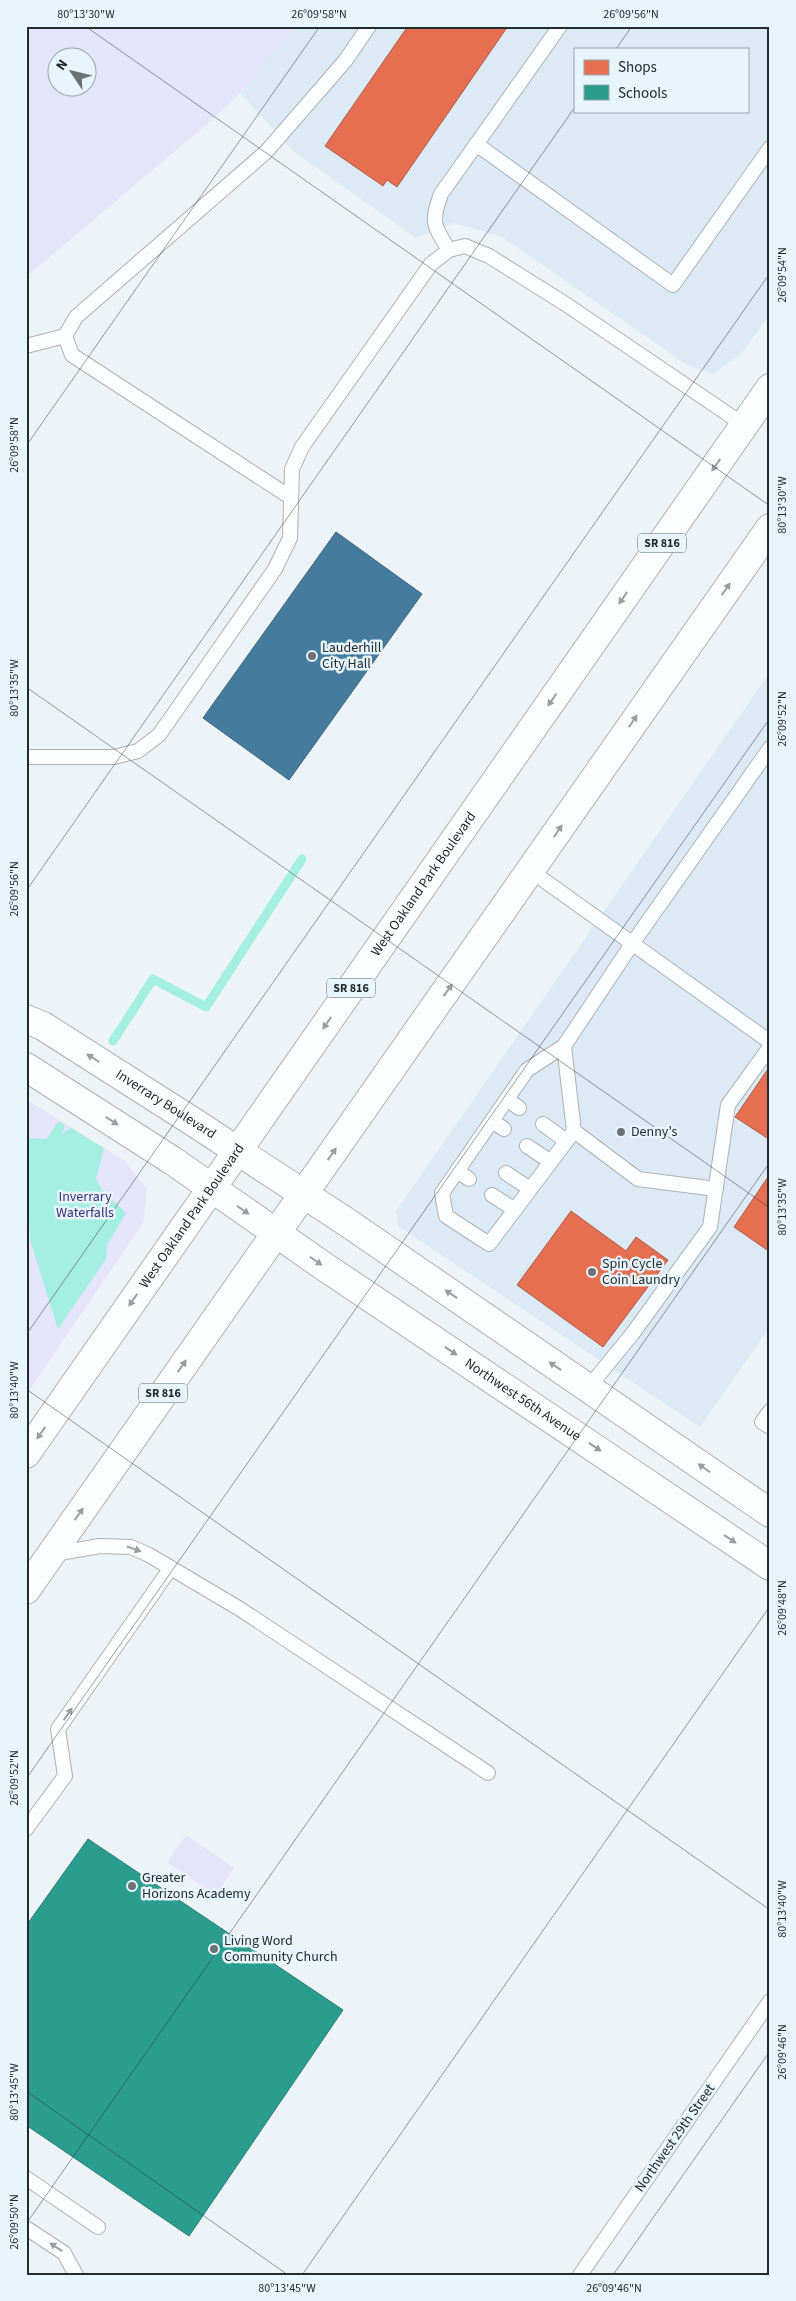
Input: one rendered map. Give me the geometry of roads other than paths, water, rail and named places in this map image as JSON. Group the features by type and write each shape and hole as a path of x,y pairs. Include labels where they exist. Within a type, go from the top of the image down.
{"main road":[{"name":"West Oakland Park Boulevard","path":"26,1454 770,388"},
{"name":"SR 816","path":"26,1590 531,871 640,710 770,528"},
{"name":"Inverrary Boulevard","path":"26,1019 42,1026 303,1194"},
{"path":"26,1067 52,1082 276,1233"},
{"path":"303,1194 770,1513"},
{"name":"Northwest 56th Avenue","path":"276,1233 770,1566"}],"lane":[{"path":"26,346 65,336 76,316 266,152 345,61 369,26"},
{"path":"449,250 437,232 433,216 441,194 560,26"},
{"path":"476,144 673,285 770,148"},
{"path":"26,757 114,757 138,750 158,735 275,569 290,538 292,469 302,446 431,264 449,250 465,246 489,256 564,303 744,425"},
{"path":"65,336 72,355 290,497"},
{"path":"564,1046 570,1136 489,1244 446,1216 442,1193 457,1171 477,1154 498,1125 507,1099 527,1070 564,1046 632,944 770,748"},
{"path":"531,871 770,1042"},
{"path":"588,1388 633,1333 710,1226 728,1105 770,1046"},
{"path":"507,1099 519,1108"},
{"path":"543,1124 570,1136 638,1180 716,1189"},
{"path":"527,1146 550,1162"},
{"path":"457,1171 469,1179"},
{"path":"506,1174 530,1189"},
{"path":"492,1195 515,1210"},
{"path":"770,1411 762,1422 770,1427"},
{"path":"52,1554 100,1546 130,1547 247,1614 488,1773"},
{"path":"26,1829 65,1776 58,1729 170,1569"},
{"name":"Northwest 29th Street","path":"580,2275 770,2000"},
{"path":"26,2178 98,2227"},
{"path":"26,2228 64,2253 76,2275"}],"waterway":[{"path":"113,1041 153,979 206,1007 302,859"},
{"path":"46,1148 60,1127"}],"place":[{"name":"Lauderhill City Hall","path":"312,656"},
{"name":"Denny's","path":"621,1132"},
{"name":"Spin Cycle Coin Laundry","path":"592,1272"},
{"name":"Greater Horizons Academy","path":"132,1886"},
{"name":"Living Word Community Church","path":"214,1949"}],"park label":[{"name":"Inverrary Waterfalls","path":"85,1206"}]}
